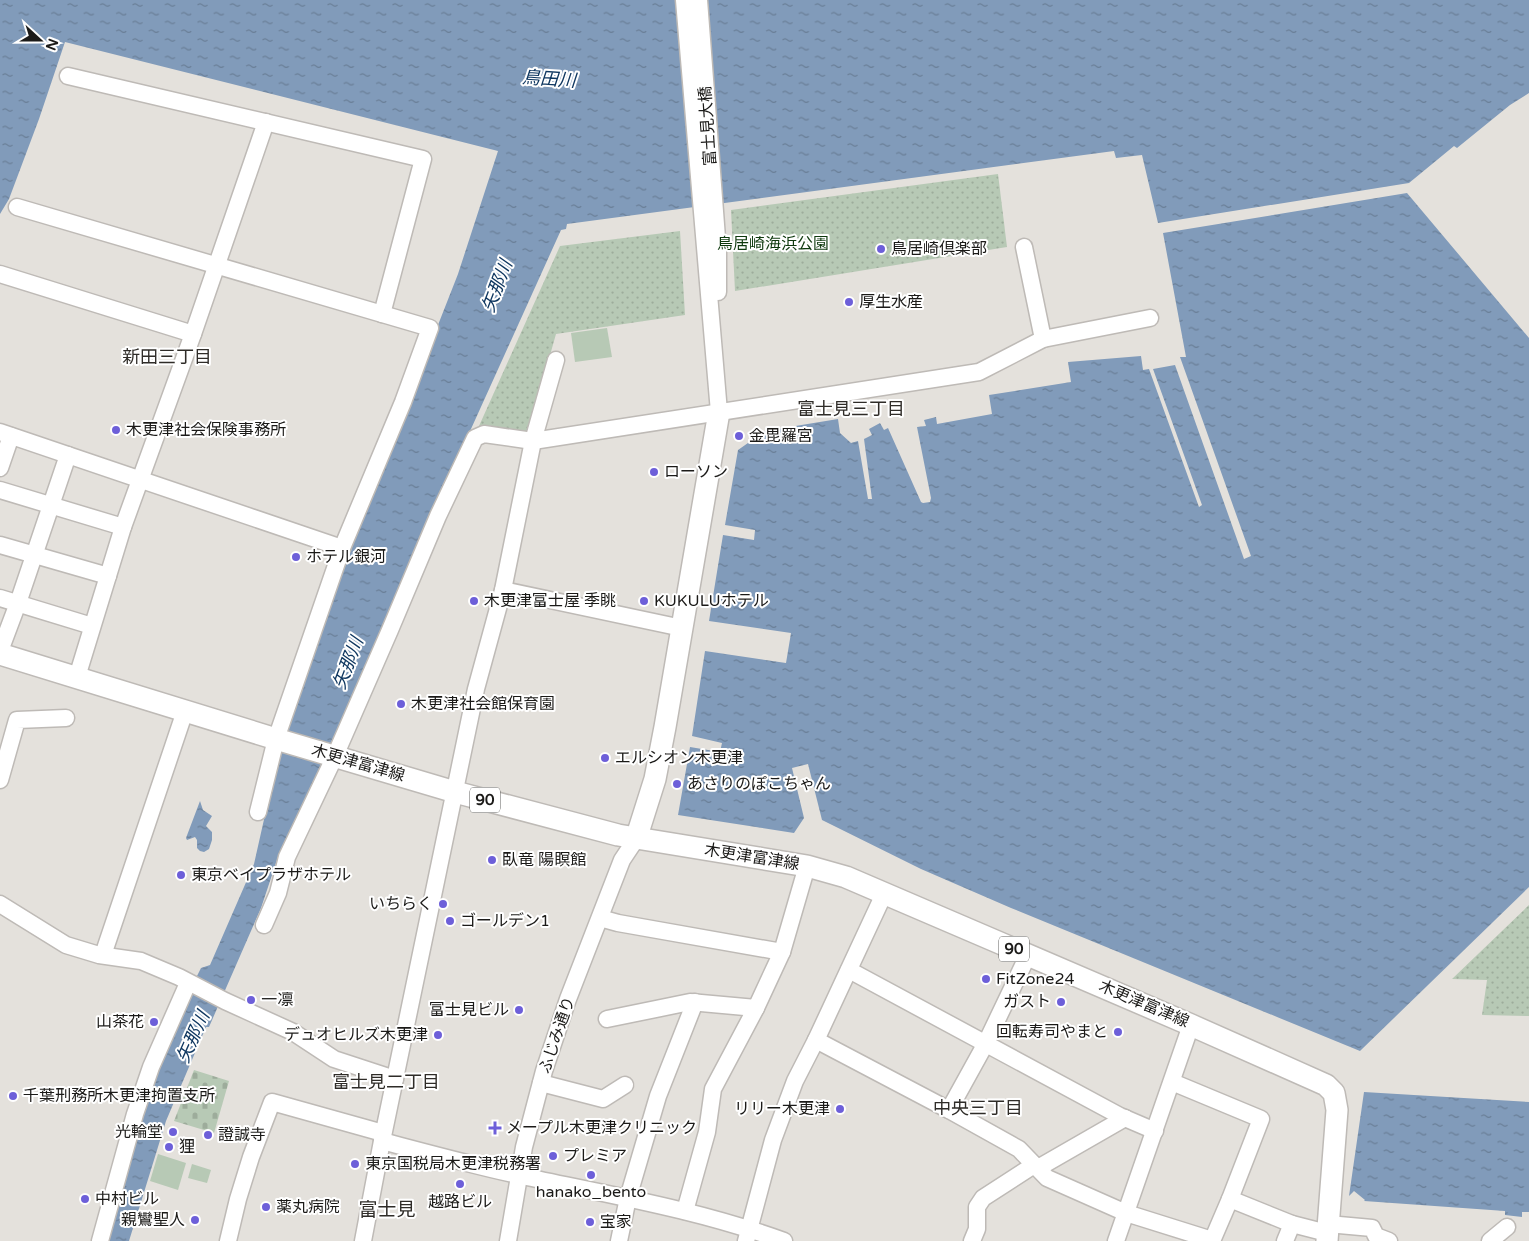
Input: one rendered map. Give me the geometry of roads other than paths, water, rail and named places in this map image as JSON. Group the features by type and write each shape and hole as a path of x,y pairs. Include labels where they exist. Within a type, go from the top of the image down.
{"main road":[{"path":"636,839 655,779 719,412"},
{"name":"木更津富津線","path":"0,652 276,739 455,792 636,839 807,866 846,877 1192,1025 1326,1085 1334,1093 1337,1110 1327,1232"}],"street":[{"name":"富士見大橋","path":"684,0 711,250"},
{"name":"富士見大橋","path":"699,0 711,250"},
{"path":"68,76 423,159 382,314"},
{"path":"77,677 123,527 193,334 266,122"},
{"path":"18,207 430,328 403,402 342,548 276,739 258,812"},
{"path":"1024,247 1043,339"},
{"path":"711,250 719,412"},
{"path":"0,274 193,334"},
{"path":"264,925 278,893 287,858 335,756 438,516 475,438 484,434 533,441 979,372 1043,339 1150,318"},
{"path":"363,1241 476,689 503,590 533,441 556,360"},
{"path":"0,468 6,434 342,548"},
{"path":"0,652 68,456"},
{"path":"0,490 123,527"},
{"path":"0,545 108,576"},
{"path":"503,590 682,628"},
{"path":"0,598 92,626"},
{"path":"103,955 186,711"},
{"path":"0,780 17,720 66,718"},
{"name":"ふじみ通り","path":"508,1241 524,1147 540,1083 568,999 622,860 636,839"},
{"path":"685,1211 706,1132 713,1089 756,1008 782,952 807,866"},
{"path":"747,1235 773,1140 795,1081 884,894"},
{"path":"0,904 66,945 103,955 141,961 179,977 189,984 293,1032 334,1059 395,1079"},
{"path":"600,918 636,927 782,952"},
{"path":"949,1110 986,1043 1028,955"},
{"path":"849,970 1125,1118 1155,1131"},
{"path":"100,1241 121,1158 137,1106 151,1067 189,984"},
{"path":"607,1019 690,1002 756,1008"},
{"path":"619,1241 628,1198 658,1096 695,1002"},
{"path":"1116,1241 1192,1025"},
{"path":"816,1040 949,1110 1019,1150 1047,1178 1126,1213 1212,1240 1261,1119 1172,1082"},
{"path":"540,1083 603,1099 625,1085"},
{"path":"228,1241 240,1190 272,1102 383,1137 520,1175 685,1211 747,1235 784,1241"},
{"path":"972,1241 977,1229 977,1207 983,1198 1125,1118"},
{"path":"1230,1199 1292,1224 1327,1232 1372,1228 1380,1239"},
{"path":"1285,1241 1292,1224"},
{"path":"1490,1241 1508,1227"}],"water":[{"path":"0,0 1529,0 1529,93 1510,105 1457,148 1454,146 1409,183 1158,223 1142,155 1116,158 1114,151 567,224 566,229 561,230 433,513 334,743 278,857 261,908 209,1027 206,1027 166,1121 129,1241 103,1241 137,1125 190,990 201,968 210,965 254,864 285,726 376,483 458,274 498,151 65,42 9,199 0,214"},
{"path":"1407,193 1529,338 1529,887 1360,1051 1011,908 921,869 822,820 808,764 792,768 804,818 794,833 678,815 690,747 720,752 722,743 692,736 705,651 786,663 791,633 709,621 723,535 754,540 755,530 725,525 738,450 765,431 838,419 840,433 851,443 858,441 868,499 872,499 864,439 872,435 869,429 880,423 884,430 888,428 921,502 930,502 931,498 917,427 926,426 924,420 936,417 937,424 992,414 989,395 1071,382 1068,362 1141,356 1143,370 1149,369 1199,507 1202,505 1153,369 1175,365 1244,559 1251,556 1180,357 1186,357 1163,233"},
{"path":"200,801 203,810 212,816 206,826 212,832 212,840 209,849 204,852 197,848 195,837 187,840 186,838"},
{"path":"1364,1092 1529,1102 1529,1212 1522,1212 1522,1217 1505,1215 1505,1211 1364,1201 1354,1191 1349,1196"}],"place":[{"name":"鳥居崎倶楽部","path":"881,249"},
{"name":"厚生水産","path":"849,302"},
{"name":"木更津社会保険事務所","path":"116,430"},
{"name":"金毘羅宮","path":"739,436"},
{"name":"ローソン","path":"654,472"},
{"name":"ホテル銀河","path":"296,557"},
{"name":"木更津富士屋 季眺","path":"474,601"},
{"name":"KUKULUホテル","path":"644,601"},
{"name":"木更津社会館保育園","path":"401,704"},
{"name":"エルシオン木更津","path":"605,758"},
{"name":"あさりのぽこちゃん","path":"677,784"},
{"name":"臥竜 陽瞑館","path":"492,860"},
{"name":"東京ベイプラザホテル","path":"181,875"},
{"name":"いちらく","path":"443,904"},
{"name":"ゴールデン1","path":"450,921"},
{"name":"FitZone24","path":"986,979"},
{"name":"一凛","path":"251,1000"},
{"name":"ガスト","path":"1061,1002"},
{"name":"富士見ビル","path":"519,1010"},
{"name":"山茶花","path":"154,1022"},
{"name":"回転寿司やまと","path":"1118,1032"},
{"name":"デュオヒルズ木更津","path":"438,1035"},
{"name":"千葉刑務所木更津拘置支所","path":"13,1096"},
{"name":"リリー木更津","path":"840,1109"},
{"name":"メープル木更津クリニック","path":"495,1128"},
{"name":"光輪堂","path":"173,1132"},
{"name":"證誠寺","path":"208,1135"},
{"name":"狸","path":"169,1147"},
{"name":"プレミア","path":"553,1156"},
{"name":"東京国税局木更津税務署","path":"355,1164"},
{"name":"hanako_bento","path":"591,1175"},
{"name":"越路ビル","path":"460,1184"},
{"name":"中村ビル","path":"85,1199"},
{"name":"薬丸病院","path":"266,1207"},
{"name":"親鸞聖人","path":"195,1220"},
{"name":"宝家","path":"590,1222"}],"district":[{"name":"新田三丁目","path":"167,357"},
{"name":"富士見三丁目","path":"851,409"},
{"name":"富士見二丁目","path":"386,1082"},
{"name":"中央三丁目","path":"978,1108"},
{"name":"富士見","path":"387,1210"}],"water label":[{"name":"鳥田川","path":"549,79"},
{"name":"矢那川","path":"497,286"},
{"name":"矢那川","path":"348,663"},
{"name":"矢那川","path":"193,1037"}],"park label":[{"name":"鳥居崎海浜公園","path":"773,244"}]}
